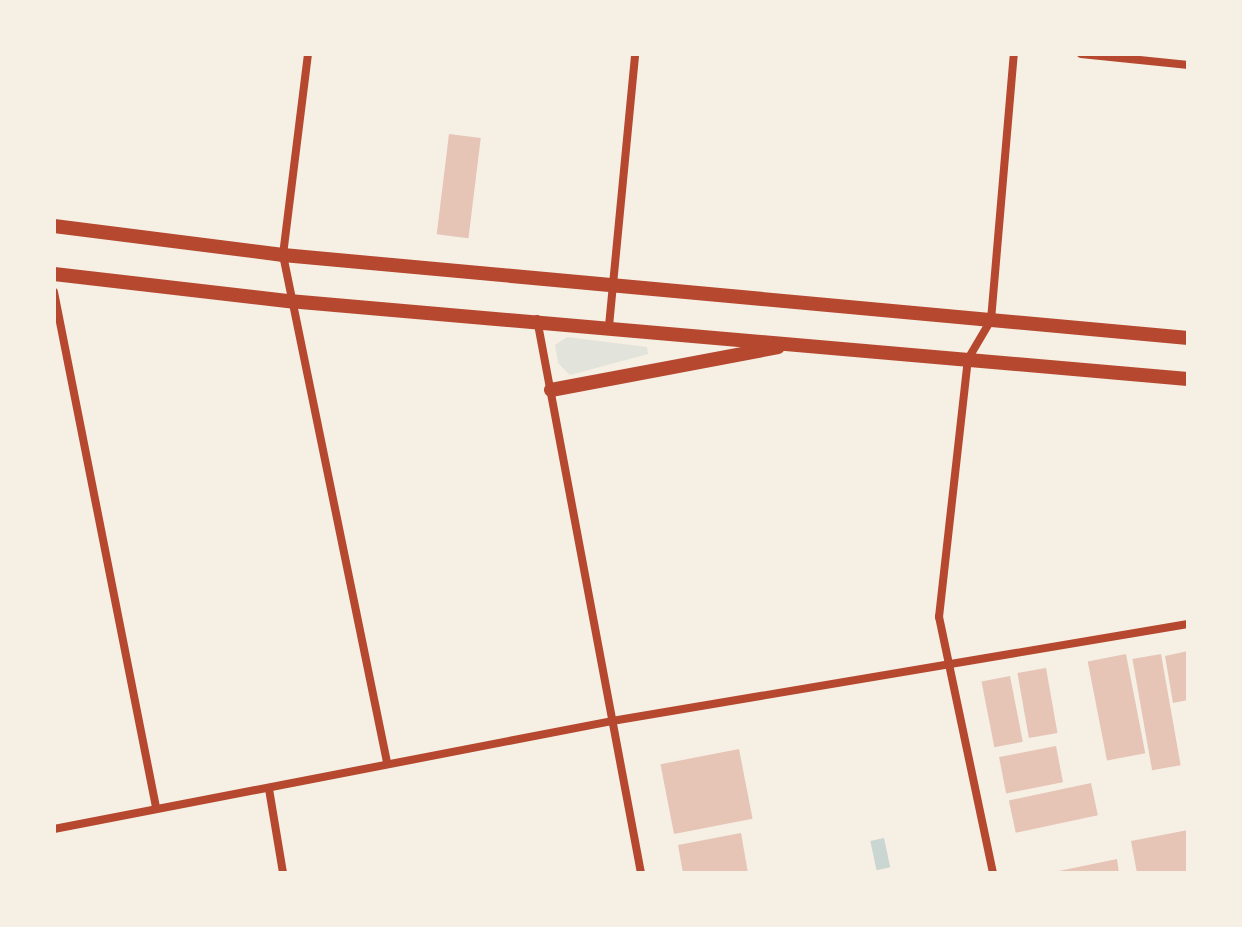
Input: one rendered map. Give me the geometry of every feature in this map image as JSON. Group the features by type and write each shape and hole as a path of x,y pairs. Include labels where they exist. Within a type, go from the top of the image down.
{"street":[{"path":"308,54 283,255 289,301 387,762"},
{"path":"609,326 635,54"},
{"path":"993,873 939,617 968,359 991,320 1014,54"},
{"path":"1081,54 1188,65"},
{"path":"54,226 283,255 1188,338"},
{"path":"54,274 289,301 537,319 1188,379"},
{"path":"54,292 156,807"},
{"path":"537,319 641,873"},
{"path":"551,390 795,344"},
{"path":"54,829 156,807 269,789 387,762 612,721 1188,624"},
{"path":"269,789 283,873"}],"shaded area":[{"path":"567,337 647,347 648,354 570,375 558,363 555,345"},
{"path":"884,838 890,867 877,870 870,841"}],"building":[{"path":"449,134 481,138 468,238 437,234"},
{"path":"1188,651 1188,700 1173,703 1165,656"},
{"path":"1126,654 1145,753 1107,761 1088,661"},
{"path":"1161,654 1181,765 1152,770 1132,659"},
{"path":"1046,668 1057,733 1029,738 1017,673"},
{"path":"1010,676 1023,742 994,747 982,682"},
{"path":"1056,746 1063,782 1006,793 999,757"},
{"path":"739,749 753,819 674,834 660,764"},
{"path":"1091,783 1098,815 1016,833 1009,800"},
{"path":"1188,830 1188,873 1137,873 1131,841"},
{"path":"741,833 748,873 683,873 678,845"},
{"path":"1117,859 1119,873 1054,873 1054,872"}]}
